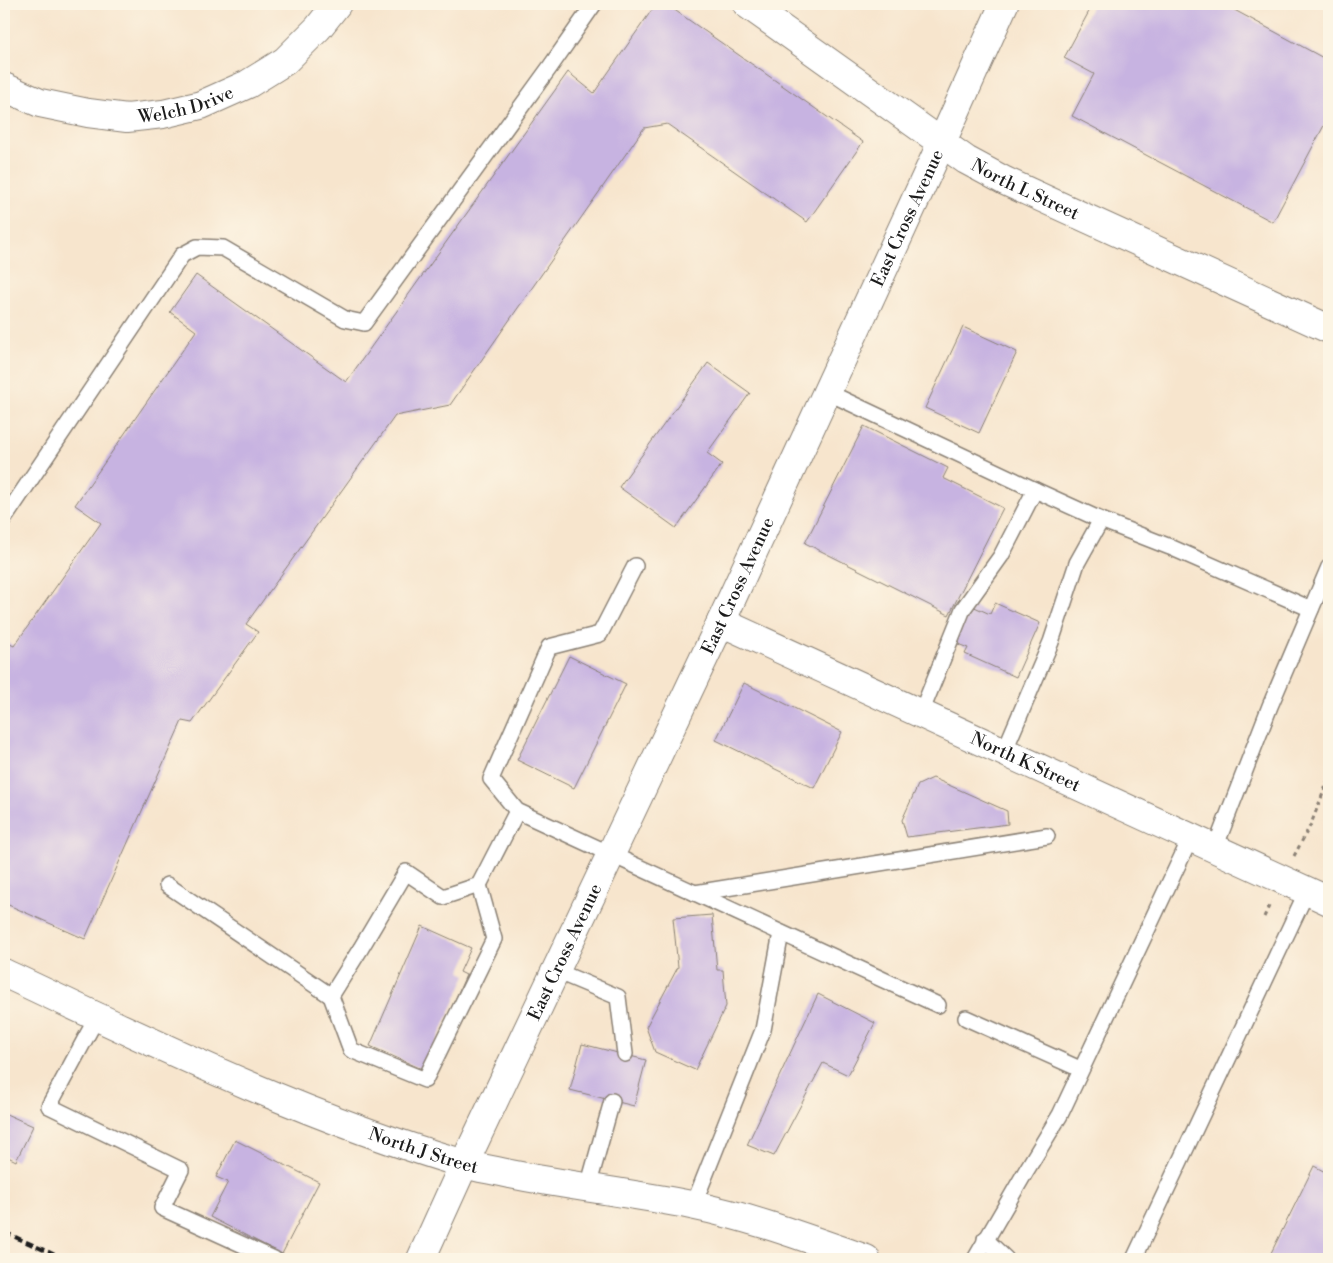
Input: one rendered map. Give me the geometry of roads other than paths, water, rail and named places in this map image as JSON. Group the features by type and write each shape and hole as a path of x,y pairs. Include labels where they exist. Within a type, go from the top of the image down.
{"street":[{"name":"Welch Drive","path":"4,87 40,103 88,113 127,118 163,114 201,105 248,84 285,61 318,28 337,4"},
{"name":"North L Street","path":"747,4 966,160 1005,181 1327,321"},
{"name":"East Cross Avenue","path":"421,1259 464,1164 721,622 1004,4"},
{"name":"North K Street","path":"721,622 1318,896"},
{"name":"North J Street","path":"4,973 200,1064 331,1119 399,1144 464,1164 693,1206 780,1229 866,1259"}],"lane":[{"path":"4,520 182,255 197,247 223,248 345,319 364,322 594,4"},
{"path":"827,392 1101,520 1170,547 1311,609"},
{"path":"921,714 963,609 1001,556 1035,490"},
{"path":"1004,752 1051,642 1077,563 1101,520"},
{"path":"635,566 600,634 548,647 491,779 517,811 938,1005"},
{"path":"1215,848 1270,706 1329,567"},
{"path":"166,885 331,996 351,1050 424,1080 494,939 479,885 517,811"},
{"path":"695,893 1047,836"},
{"path":"975,1259 985,1239 1060,1116 1080,1069 1190,837"},
{"path":"331,996 362,948 406,872 443,897 479,885"},
{"path":"1134,1259 1318,896"},
{"path":"693,1206 763,1030 781,933"},
{"path":"556,971 618,997 625,1054"},
{"path":"98,1017 49,1106 180,1170 162,1208 274,1259"},
{"path":"966,1018 1080,1069"},
{"path":"588,1187 612,1101"},
{"path":"985,1239 1006,1259"}],"railway":[{"path":"4,1232 64,1259"}]}
